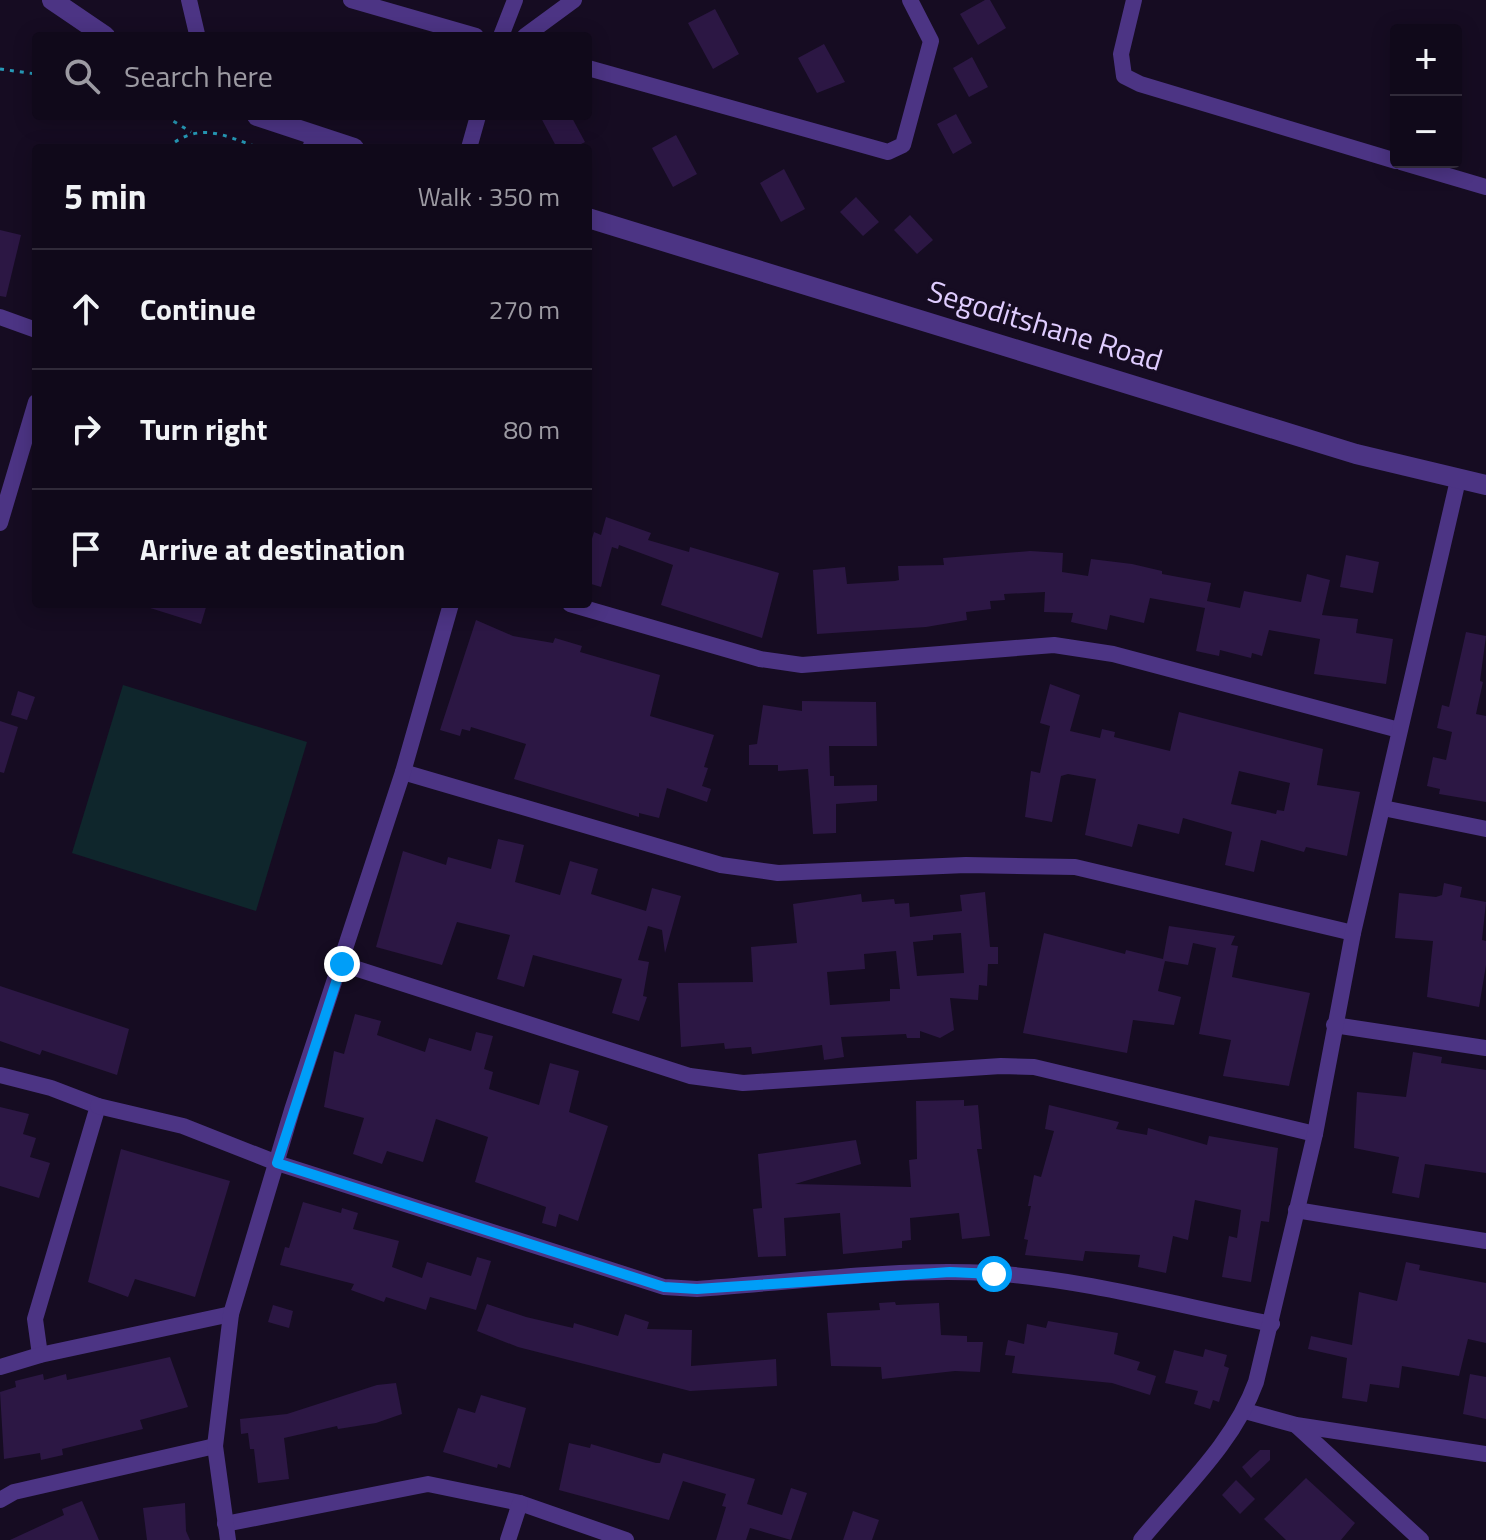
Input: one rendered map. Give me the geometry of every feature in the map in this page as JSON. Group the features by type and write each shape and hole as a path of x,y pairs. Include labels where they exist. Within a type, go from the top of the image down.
{"street":[{"path":"52,0 99,32"},
{"path":"189,0 197,32"},
{"path":"351,0 462,32"},
{"path":"503,32 515,0"},
{"path":"530,32 574,0"},
{"path":"592,69 883,153 893,151 903,145 931,53 927,28 910,0"},
{"path":"1134,0 1121,54 1124,76 1140,84 1390,159"},
{"path":"265,120 308,142"},
{"path":"470,144 477,120"},
{"path":"1422,168 1486,187"},
{"name":"Segoditshane Road","path":"592,219 1356,454 1486,485"},
{"path":"0,317 32,329"},
{"path":"0,523 32,415"},
{"path":"1141,1540 1245,1411 1272,1324 1315,1134 1353,933 1458,480"},
{"path":"450,608 403,772 231,1314 215,1446 226,1532 417,1484 520,1503 626,1540"},
{"path":"584,608 760,659 802,665 1054,645 1113,654 1399,730"},
{"path":"403,772 721,865 778,873 966,865 1075,867 1353,933"},
{"path":"1383,808 1486,829"},
{"path":"342,964 690,1076 743,1083 1001,1066 1034,1067 1315,1134"},
{"path":"1334,1025 1486,1048"},
{"path":"0,1075 51,1088 98,1106 183,1126 277,1163 664,1287 697,1289 950,1272 994,1274 1051,1280 1272,1324"},
{"path":"40,1355 35,1319 98,1106"},
{"path":"1296,1210 1486,1241"},
{"path":"0,1367 40,1355 231,1314"},
{"path":"1245,1411 1296,1425 1486,1454"},
{"path":"1296,1425 1421,1540"},
{"path":"0,1500 14,1492 215,1446"},
{"path":"508,1540 520,1503"}],"path":[{"path":"0,69 32,73"},
{"path":"172,120 191,132"},
{"path":"173,144 191,132 214,131 248,144"}],"green space":[{"path":"123,685 307,742 256,911 72,853"}],"building":[{"path":"990,0 1006,28 978,45 960,14"},
{"path":"715,9 739,54 713,69 688,23"},
{"path":"824,44 845,82 817,93 798,58"},
{"path":"972,57 988,87 969,97 953,68"},
{"path":"956,114 972,143 953,154 937,124"},
{"path":"542,120 573,120 585,142 581,144 555,144"},
{"path":"676,135 697,174 673,187 652,148"},
{"path":"784,169 805,209 781,222 760,183"},
{"path":"856,197 879,222 863,236 840,212"},
{"path":"910,215 933,240 917,254 894,230"},
{"path":"0,230 21,235 6,297 0,296"},
{"path":"606,517 651,533 648,540 689,552 690,547 779,573 762,638 661,605 673,565 619,545 618,549 612,547 601,587 592,584 592,539 594,532 601,535"},
{"path":"1030,551 1063,553 1062,572 1088,576 1091,559 1132,564 1162,571 1162,574 1211,583 1207,601 1240,608 1244,591 1301,602 1307,574 1330,580 1322,615 1358,619 1356,633 1393,639 1386,684 1314,674 1320,639 1269,630 1262,656 1252,653 1251,658 1220,650 1219,656 1196,651 1205,608 1150,598 1144,623 1110,615 1107,630 1071,622 1073,613 1044,612 1045,592 1004,594 1005,600 990,601 991,609 966,612 967,620 926,627 817,634 813,570 845,567 847,584 895,581 899,580 898,566 944,565 943,558"},
{"path":"1346,555 1379,562 1373,593 1340,587"},
{"path":"150,608 206,608 201,624"},
{"path":"476,620 513,636 553,643 555,638 582,646 580,652 660,675 650,716 714,735 704,767 708,768 702,786 711,789 707,802 667,788 659,818 639,813 639,817 514,779 526,744 471,727 470,731 462,729 460,736 440,730"},
{"path":"1466,632 1486,636 1480,681 1483,682 1476,714 1486,716 1486,802 1439,794 1440,789 1427,786 1433,757 1446,760 1452,732 1437,728 1442,705 1449,707"},
{"path":"1050,684 1080,695 1070,731 1100,738 1102,729 1115,732 1114,737 1170,751 1179,712 1323,749 1317,785 1360,792 1347,856 1306,847 1304,852 1261,840 1254,872 1225,865 1232,832 1183,818 1179,834 1138,824 1132,847 1085,835 1096,779 1068,774 1061,776 1052,822 1025,817 1031,771 1040,773 1050,726 1040,723","holes":["1239,771 1290,783 1284,811 1277,810 1276,814 1231,804"]},
{"path":"18,691 35,697 27,720 11,715"},
{"path":"802,701 876,702 877,746 829,746 830,776 834,776 834,786 877,785 877,801 836,804 836,833 813,834 808,769 778,771 778,765 749,765 749,745 757,744 763,705 802,711"},
{"path":"0,721 18,727 4,773 0,772"},
{"path":"498,839 524,845 515,882 560,895 570,861 598,869 591,894 646,911 652,888 681,896 665,953 662,930 648,926 638,960 649,962 643,996 647,997 639,1021 612,1013 622,979 533,955 524,987 497,979 510,935 457,922 442,965 376,947 403,851 446,865 448,857 491,869"},
{"path":"1444,883 1462,887 1460,897 1486,902 1482,940 1486,941 1486,965 1479,1007 1427,997 1433,941 1395,938 1399,893 1436,897 1442,895"},
{"path":"985,892 990,947 998,947 998,964 988,964 987,986 979,985 978,1000 950,998 954,1030 940,1038 920,1031 920,1038 907,1038 906,1034 841,1037 844,1057 824,1060 822,1045 752,1054 751,1047 725,1049 724,1043 681,1047 678,983 753,982 751,947 797,943 793,904 861,894 862,902 894,899 895,904 909,903 910,917 962,911 960,895","holes":["961,933 964,973 917,976 913,942 933,940 933,935","896,951 900,989 890,989 890,1001 830,1005 827,972 865,969 864,954"]},
{"path":"1169,926 1235,936 1231,945 1238,946 1232,977 1310,993 1289,1086 1223,1076 1231,1040 1199,1034 1216,948 1193,943 1188,965 1165,961 1158,991 1181,997 1174,1025 1133,1020 1127,1053 1023,1033 1044,933 1125,954 1126,950 1163,959"},
{"path":"0,986 129,1029 117,1075 42,1050 40,1055 0,1041"},
{"path":"355,1014 381,1021 377,1035 425,1052 429,1038 471,1051 476,1032 493,1036 484,1069 493,1072 489,1089 539,1105 550,1063 579,1071 569,1112 608,1126 578,1221 559,1214 556,1227 542,1223 546,1207 475,1182 488,1137 436,1119 423,1162 387,1151 382,1164 353,1154 364,1118 324,1107 334,1051 344,1054"},
{"path":"1413,1052 1442,1057 1441,1063 1486,1070 1486,1173 1425,1164 1419,1198 1392,1193 1399,1157 1354,1148 1357,1092 1406,1097"},
{"path":"964,1100 964,1106 978,1105 982,1149 977,1149 990,1236 962,1239 959,1213 910,1218 911,1240 902,1241 902,1248 843,1254 840,1213 784,1218 786,1256 758,1257 753,1209 762,1208 758,1154 856,1140 861,1164 795,1184 911,1187 909,1160 917,1159 916,1101"},
{"path":"1049,1105 1119,1122 1116,1129 1147,1135 1148,1128 1207,1145 1209,1136 1278,1148 1269,1222 1261,1221 1251,1282 1222,1277 1229,1236 1237,1238 1241,1210 1195,1200 1188,1240 1173,1236 1166,1273 1138,1267 1140,1255 1085,1251 1083,1261 1025,1255 1028,1240 1024,1239 1034,1175 1041,1177 1054,1131 1045,1129"},
{"path":"0,1107 29,1114 23,1134 36,1138 30,1157 50,1163 39,1198 0,1186"},
{"path":"121,1149 230,1181 195,1297 135,1279 128,1297 88,1282"},
{"path":"303,1202 341,1213 342,1208 358,1213 353,1229 399,1241 392,1267 422,1278 427,1262 471,1276 477,1257 491,1261 476,1310 430,1297 426,1310 386,1297 384,1302 351,1290 354,1284 280,1265 285,1247 289,1248"},
{"path":"1406,1262 1420,1265 1419,1270 1486,1283 1486,1343 1468,1339 1459,1376 1402,1366 1399,1388 1370,1384 1367,1402 1342,1398 1347,1358 1308,1349 1311,1336 1352,1345 1359,1292 1397,1301"},
{"path":"895,1302 896,1305 939,1303 941,1335 967,1336 967,1342 983,1342 980,1372 955,1371 882,1379 881,1367 831,1366 827,1313 880,1310 879,1303"},
{"path":"487,1304 526,1317 573,1328 574,1323 618,1336 625,1314 649,1322 647,1329 692,1330 691,1366 776,1359 777,1386 690,1391 518,1347 477,1331"},
{"path":"273,1305 293,1311 289,1328 268,1322"},
{"path":"1048,1321 1118,1333 1114,1354 1140,1362 1137,1370 1156,1376 1150,1395 1112,1383 1012,1373 1015,1356 1005,1355 1008,1340 1024,1344 1027,1324 1046,1328"},
{"path":"1205,1349 1227,1355 1224,1366 1229,1368 1219,1402 1213,1400 1210,1409 1194,1404 1198,1391 1165,1383 1174,1350 1203,1357"},
{"path":"170,1357 188,1407 140,1420 143,1429 62,1449 63,1455 41,1460 40,1453 4,1459 0,1392 16,1387 15,1381 43,1374 44,1380 66,1374 67,1380"},
{"path":"1470,1374 1486,1377 1486,1419 1463,1414"},
{"path":"396,1383 402,1414 376,1423 338,1429 337,1426 284,1438 289,1479 258,1483 254,1449 250,1449 248,1433 241,1434 240,1419 287,1414 377,1385"},
{"path":"481,1395 526,1408 510,1468 498,1464 497,1468 443,1452 458,1408 475,1413"},
{"path":"569,1443 590,1448 591,1444 656,1463 660,1463 663,1453 755,1479 747,1504 782,1515 791,1488 807,1493 791,1540 750,1528 746,1540 716,1540 726,1507 722,1506 726,1494 683,1481 669,1520 559,1490"},
{"path":"1260,1450 1270,1450 1270,1460 1251,1478 1242,1467"},
{"path":"1306,1478 1355,1523 1341,1540 1286,1540 1264,1519"},
{"path":"1236,1480 1255,1499 1240,1514 1222,1495"},
{"path":"82,1501 99,1540 10,1540 64,1515 62,1509"},
{"path":"185,1503 186,1531 190,1540 147,1540 143,1508"},
{"path":"853,1511 879,1520 872,1540 843,1540"}],"route":[{"path":"342,964 277,1163 664,1287 697,1289 950,1272 994,1274"}]}
